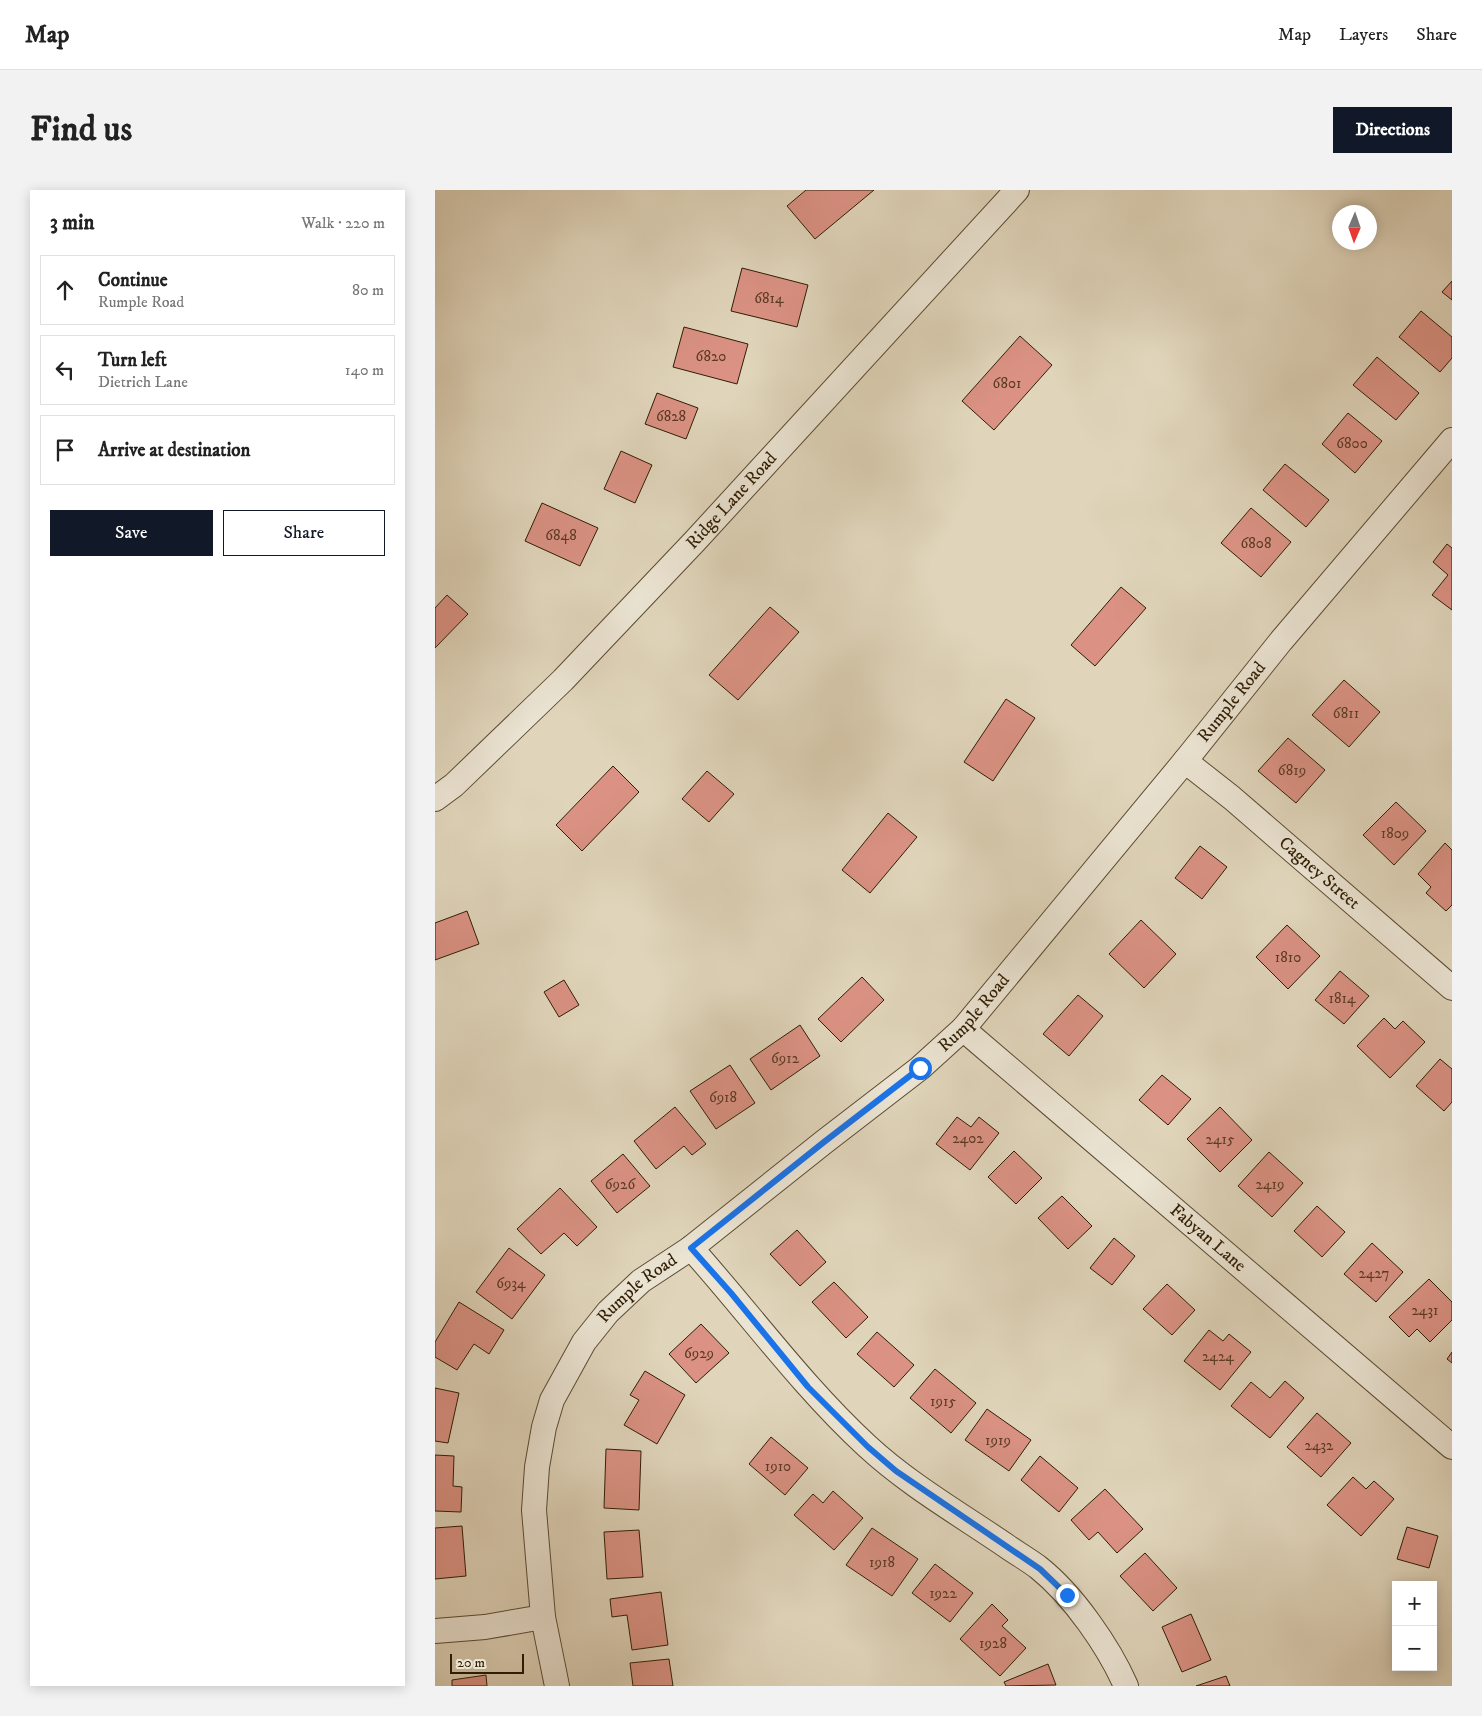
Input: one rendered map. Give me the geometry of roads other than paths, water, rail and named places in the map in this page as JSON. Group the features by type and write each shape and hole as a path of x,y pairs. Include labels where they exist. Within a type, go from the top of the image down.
{"street":[{"name":"Ridge Lane Road","path":"435,799 454,785 563,680 695,542 1017,190"},
{"name":"Rumple Road","path":"557,1686 543,1617 534,1510 537,1467 544,1427 552,1400 584,1342 608,1312 641,1281 691,1248 920,1068 963,1029 1185,761 1281,641 1452,440"},
{"name":"Cagney Street","path":"1185,761 1231,798 1452,988"},
{"name":"Fabyan Lane","path":"963,1029 1452,1447"},
{"path":"691,1248 731,1293 808,1387 868,1447 896,1471 1040,1569 1067,1595 1107,1648 1126,1686"},
{"path":"435,1631 485,1627 543,1617"}]}
